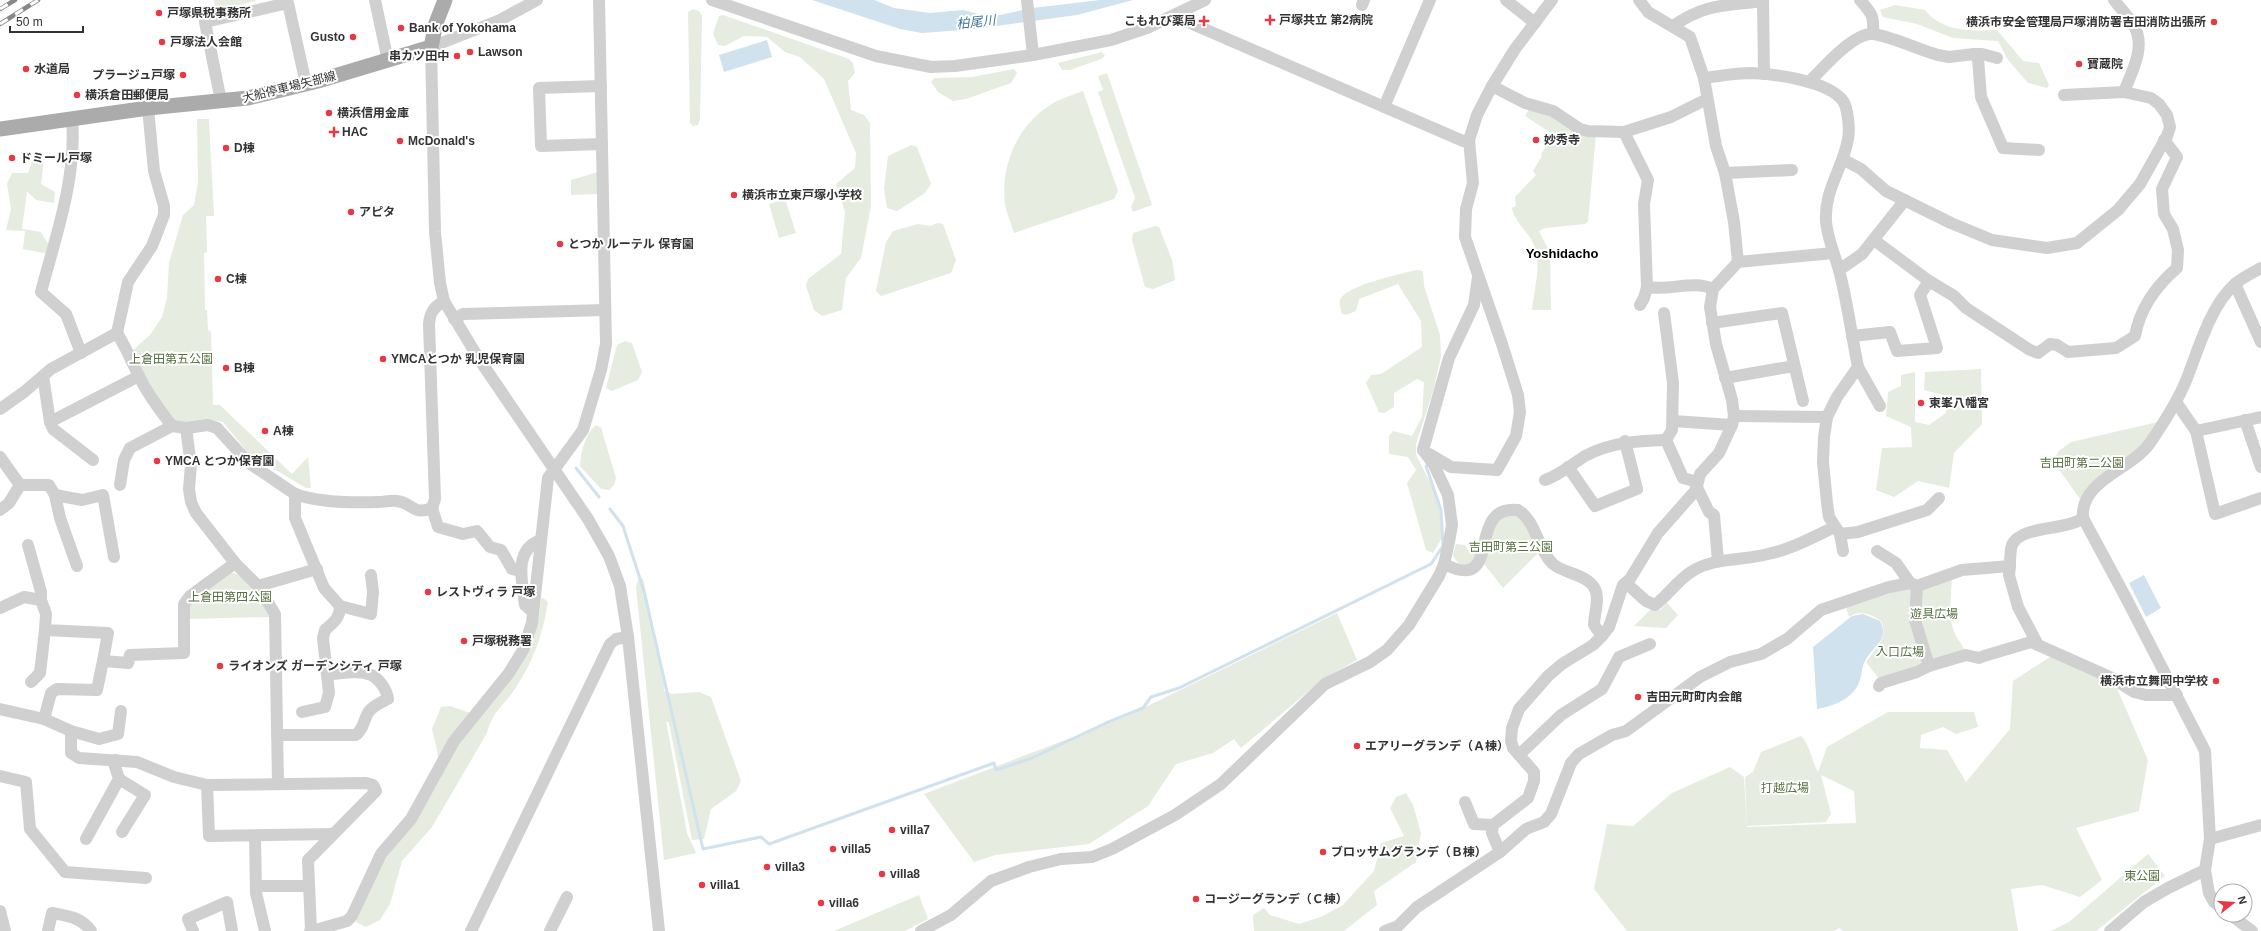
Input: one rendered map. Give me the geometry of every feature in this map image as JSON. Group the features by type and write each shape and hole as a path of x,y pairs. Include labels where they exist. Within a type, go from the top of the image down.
{"main road":[{"path":"430,47 436,23 445,0"},
{"name":"大船停車場矢部線","path":"0,128 148,108 248,98 306,84 388,61 430,47"}],"street":[{"path":"374,0 388,61"},
{"path":"537,0 500,20 430,47 435,232 440,283 444,302 454,320 555,468 598,535 609,556 620,586 628,637 659,931"},
{"path":"71,731 71,753 79,758 136,762 174,777 207,785 366,783 373,786 376,791 308,860 311,931 347,921 352,916 381,854 411,818 454,741 509,673 523,650 533,612 548,478 576,441 590,410 606,344 599,0"},
{"path":"712,0 876,56 931,67 955,66 1033,55 1111,40 1174,16 1205,0"},
{"path":"1028,0 1033,55"},
{"path":"1384,108 1430,0"},
{"path":"1506,0 1535,23"},
{"path":"1423,450 1451,466 1497,470 1516,436 1520,412 1518,395 1492,311 1465,237 1466,209 1473,183 1469,140 1477,115 1492,86 1552,0"},
{"path":"1639,0 1648,12 1674,26 1690,37 1704,78 1716,146 1725,173 1734,222 1738,262"},
{"path":"1860,0 1874,18 1873,34"},
{"path":"2114,0 2133,23 2140,40 2137,58 2124,92"},
{"path":"1674,26 1685,18 1712,6 1763,1 1764,74"},
{"path":"221,101 205,22 288,4 306,84"},
{"path":"1174,16 1384,108 1463,141 1469,140"},
{"path":"1810,81 1840,52 1861,36 1873,34 1938,56 1949,57 1982,54 1997,58"},
{"path":"1974,54 1978,58 1981,97 2003,148 2039,150"},
{"path":"1704,78 1733,74 1764,74 1810,81 1834,93 1843,100 1846,109 1849,137 1844,160 1834,177 1827,205 1826,222 1833,253 1839,270 1858,367 1880,406"},
{"path":"601,86 539,88 541,146 602,144"},
{"path":"1492,86 1525,103 1553,111 1580,129 1588,131 1624,132 1671,117 1707,99"},
{"path":"1844,160 1861,169 1886,191 1951,223 1992,240 2047,248 2063,247 2076,243 2118,210 2140,184 2170,127 2167,115 2159,104 2151,98 2124,92 2064,95"},
{"path":"148,108 154,171 164,206 164,215 152,246 128,282 117,333 156,406 172,426"},
{"path":"72,118 74,146 69,187 41,292 66,314 81,353"},
{"path":"1624,132 1648,180 1644,204 1647,287 1640,305"},
{"path":"1874,240 1929,281 1954,296 1966,308 2008,337 2038,353 2050,344 2057,345 2068,352 2116,348 2132,340 2142,310 2164,279 2177,268 2178,250 2173,229 2164,214 2162,189 2177,157 2164,140"},
{"path":"1725,173 1792,170"},
{"path":"1839,270 1862,254 1905,200"},
{"path":"1465,802 1474,824 1493,825 1528,798 1534,781 1534,772 1513,748 1511,741 1512,728 1519,709 1548,676 1562,664 1593,645 1602,636 1609,627 1619,595 1626,583 1658,533 1696,490 1700,474 1719,453 1733,421 1732,400 1725,378 1712,323 1710,307 1713,289 1738,262 1833,253"},
{"path":"2213,900 2209,893 2204,870 2210,839 2205,751 2083,518 2084,501 2101,482 2138,457 2149,444 2176,402 2211,320 2224,297 2235,284 2261,268"},
{"path":"1423,450 1449,358 1474,305 1478,275"},
{"path":"1852,336 1890,332 1896,351 1937,348 1920,295 1929,281"},
{"path":"1647,287 1658,289 1703,284 1713,289"},
{"path":"2235,284 2261,342"},
{"path":"444,302 435,306 430,314 429,324 435,499 432,508 438,528 463,534 477,531 490,547 500,550 512,569 520,571"},
{"path":"454,320 463,314 605,310"},
{"path":"1664,313 1672,376 1673,421 1672,430 1666,440"},
{"path":"1712,323 1782,313 1803,401"},
{"path":"2,404 52,369 117,333"},
{"path":"1725,378 1794,366"},
{"path":"1843,551 1838,530 1830,517 1824,484 1823,456 1827,417 1837,397 1858,367"},
{"path":"43,376 50,422 53,429 93,460"},
{"path":"50,422 139,376"},
{"path":"2176,402 2196,431 2216,514 2261,498"},
{"path":"1673,421 1733,421 1827,417"},
{"path":"2196,431 2261,417"},
{"path":"2245,420 2261,467"},
{"path":"120,485 124,460 130,448 156,436 172,426 186,428 200,424 217,428 249,463 295,494 320,500 378,502 398,501 415,510 424,511 432,508"},
{"path":"186,428 191,465 189,489 196,514 235,563 258,586 275,614 278,783"},
{"path":"1666,440 1683,478 1694,481 1709,512 1714,515 1718,561"},
{"path":"1545,480 1586,456 1625,442 1666,440"},
{"path":"1568,467 1595,506 1637,489 1625,442"},
{"path":"921,931 951,915 991,881 1029,867 1061,860 1092,857 1112,849 1176,815 1221,784 1325,684 1370,662 1387,650 1409,625 1444,564 1452,525 1448,495 1434,465 1423,450"},
{"path":"0,457 20,485"},
{"path":"20,485 49,485 54,495 60,518 77,566"},
{"path":"0,510 9,503 20,485"},
{"path":"295,494 295,518 324,588 340,606 371,614 373,592 371,576"},
{"path":"54,495 82,500 103,495 114,557"},
{"path":"1626,583 1646,601 1655,605 1691,572 1718,561 1750,558 1788,549 1838,530 1858,532 1927,510 1939,498"},
{"path":"1444,564 1463,570 1472,568 1479,563 1483,554 1488,523 1493,516 1505,510 1518,510 1530,522 1549,559 1554,564 1585,579 1596,589 1597,598 1594,625 1602,636"},
{"path":"2038,645 2018,607 2012,590 2009,575 2011,550 2016,539 2038,529 2068,526 2083,518"},
{"path":"533,612 525,605 520,571 526,549 532,544 541,540"},
{"path":"28,545 41,592 41,600 46,614 46,630 40,673 30,682"},
{"path":"1877,551 1896,563 1913,585 1915,620 1929,666"},
{"path":"103,661 128,663 130,655 184,652 184,604 190,596 235,563"},
{"path":"1385,931 1398,926 1417,907 1500,852 1526,829 1544,822 1551,814 1566,772 1579,754 1612,735 1626,731 1700,677 1730,662 1773,648 1787,639 1821,610 1889,588 1913,585 1962,570 2010,566"},
{"path":"258,586 317,569"},
{"path":"0,608 24,597 41,600"},
{"path":"302,712 325,707 329,693 323,638 324,630 337,619 340,614 340,606"},
{"path":"44,719 51,693 57,689 97,690 108,633 46,630"},
{"path":"471,931 610,644 616,639 628,637"},
{"path":"1879,686 1881,683 1966,655 1978,658 2031,642 2112,678 2134,692 2146,695 2177,695"},
{"path":"1520,755 1561,715 1602,689 1618,657 1650,644"},
{"path":"277,735 356,735 362,729 367,714 374,706 388,699 387,692 379,682 368,674 327,674"},
{"path":"0,709 44,719 71,731 99,738 118,734 121,711"},
{"path":"116,760 114,763 119,779 145,795 122,832"},
{"path":"0,776 26,782 30,829 65,872 146,878"},
{"path":"86,839 119,779"},
{"path":"207,785 209,836 332,834"},
{"path":"1493,825 1492,833 1500,852"},
{"path":"2210,839 2261,825"},
{"path":"255,836 256,886 265,931"},
{"path":"2110,931 2144,902 2204,870"},
{"path":"256,886 309,886"},
{"path":"550,931 567,897"},
{"path":"193,931 188,919 227,902 232,931"},
{"path":"0,911 5,931"},
{"path":"48,931 52,913 74,917 84,922 91,931"},
{"path":"2242,923 2252,931"}],"green space":[{"path":"214,0 255,0 256,1 216,11"},
{"path":"1895,5 1925,10 1940,23 1958,29 1997,30 2023,61 2039,63 2049,85 2047,88 2028,83 2008,60 1998,41 1953,38 1917,24 1883,17 1880,10"},
{"path":"693,9 699,11 702,16 700,119 698,125 693,126 690,123 688,12"},
{"path":"723,15 849,59 853,63 855,73 848,81 851,110 864,115 870,123 871,206 861,258 846,278 842,310 822,316 814,310 806,286 808,279 841,254 845,212 836,184 855,168 856,153 824,79 800,57 785,52 767,37 744,36 725,46 718,45 713,34 719,16"},
{"path":"1102,52 1105,56 1101,59 1070,70 1062,70 1058,63"},
{"path":"1014,69 1017,73 1011,83 966,99 953,101 938,92 931,82 934,78 972,77"},
{"path":"1107,73 1152,205 1133,212 1131,207 1135,198 1098,92 1103,90 1098,76"},
{"path":"1083,91 1118,191 1114,199 1014,233 1005,204 1004,189 1006,173 1015,144 1023,131 1044,109 1057,101"},
{"path":"1530,108 1596,135 1588,222 1585,224 1546,228 1539,231 1550,253 1551,310 1532,310 1537,277 1536,252 1532,240 1516,218 1512,208 1516,206 1515,197 1536,175 1533,171 1542,156 1541,154 1554,135 1525,116"},
{"name":"上倉田第五公園","path":"197,119 209,119 214,216 206,216 207,252 204,253 205,310 207,310 208,330 211,331 213,405 220,405 292,474 308,457 311,488 306,488 249,454 223,422 206,419 185,424 174,422 159,404 132,351 150,335 162,317 167,298 169,263 183,215 194,205 198,183"},
{"path":"911,145 917,147 931,184 925,193 897,211 887,208 884,188 888,156"},
{"path":"33,159 44,159 41,184 55,192 54,203 36,200 27,191 22,229 41,232 50,247 49,254 23,249 25,231 6,230 11,209 7,184 12,173 28,173"},
{"path":"598,172 599,194 571,195 571,180"},
{"path":"785,199 796,233 779,238 769,204"},
{"path":"938,223 943,224 956,260 951,273 881,296 876,291 886,242 893,231 918,224 930,226"},
{"path":"1155,226 1159,227 1172,260 1175,280 1153,289 1145,287 1132,240 1133,233"},
{"path":"1417,270 1423,271 1424,286 1440,335 1441,356 1434,388 1416,444 1416,455 1439,500 1442,538 1433,553 1426,550 1407,483 1416,470 1408,457 1389,454 1389,436 1393,431 1412,436 1422,417 1424,382 1417,379 1394,393 1394,407 1384,413 1379,412 1366,383 1371,375 1381,374 1422,347 1421,321 1398,284 1359,299 1356,311 1346,315 1341,313 1340,303 1340,300 1344,295 1363,285 1387,277"},
{"path":"625,341 632,343 642,372 638,380 612,391 606,388 617,345"},
{"path":"1981,369 1982,424 1954,453 1949,488 1918,481 1894,497 1876,490 1882,448 1912,447 1911,427 1886,416 1888,392 1901,386 1901,375 1915,372 1915,422 1929,425 1946,413 1946,396 1924,390 1925,372"},
{"name":"吉田町第二公園","path":"2158,422 2136,453 2088,486 2080,499 2053,461 2059,451 2071,442"},
{"path":"596,425 601,428 616,478 614,485 609,490 601,489 580,466 584,444 589,433"},
{"name":"吉田町第三公園","path":"1514,513 1522,518 1540,551 1503,588 1484,564 1493,525 1497,518"},
{"name":"吉田町第三公園","path":"1456,544 1465,545 1468,550 1480,545 1480,553 1470,565 1461,564 1453,555"},
{"name":"上倉田第四公園","path":"230,572 237,574 249,583 264,604 270,617 187,619 187,606"},
{"name":"遊具広場","path":"1952,574 1950,604 1951,620 1955,634 1965,653 1930,662 1917,616 1919,589"},
{"path":"639,577 643,579 665,684 664,691 672,694 699,692 711,697 741,781 736,791 711,809 704,839 692,840 669,723 666,721 687,833 696,853 664,860 636,587"},
{"name":"入口広場","path":"1910,586 1912,588 1926,664 1880,680 1866,662 1882,638 1883,627 1881,621 1865,613 1857,613 1849,617 1846,607"},
{"path":"543,598 548,602 543,625 537,646 528,667 512,694 493,718 487,733 432,827 402,861 390,904 380,920 366,927 356,922 385,859 415,822 441,777 432,729 441,707 450,706 479,716 539,617 541,599"},
{"path":"1667,603 1678,615 1666,628 1634,626 1651,609 1660,610"},
{"path":"1337,613 1357,660 1323,679 1241,748 1234,739 1213,753 1176,764 1148,806 1089,844 995,855 974,862 924,794 1123,718"},
{"name":"打越広場","path":"2053,655 2116,686 2148,760 2139,811 2076,828 2102,880 2080,897 2042,885 2011,889 2018,931 1843,931 1839,928 1834,931 1627,931 1594,889 1607,824 1633,826 1672,793 1730,767 1744,777 1747,827 1856,823 1854,791 1821,775 1831,814 1826,822 1747,826 1745,777 1753,772 1761,752 1801,736 1806,743 1818,772 1827,747 1888,712 1974,712 1978,727 1956,734 1943,727 1921,735 1920,748 1947,750 1966,782 2010,729 2013,681"},
{"path":"1406,793 1413,805 1421,833 1416,862 1374,891 1377,905 1344,931 1254,931 1253,915 1264,908 1270,915 1299,924 1321,917 1343,905 1374,871 1381,843 1404,836 1390,808 1396,797"},
{"name":"東公園","path":"2148,854 2165,876 2096,931 2051,931 2069,922"},
{"path":"919,895 928,919 905,931 834,931"}],"water":[{"name":"柏尾川","path":"812,0 874,0 894,8 930,13 963,10 990,17 1033,8 1100,0 1133,0 1077,15 975,29 922,33 900,29"},
{"path":"767,40 772,57 724,72 719,55"},
{"path":"2144,575 2161,608 2146,617 2129,583"},
{"path":"1863,614 1880,621 1883,628 1882,638 1865,661 1859,684 1854,692 1839,702 1828,707 1817,709 1813,647 1852,616"}],"waterway":[{"path":"610,509 623,526 644,591 703,849 761,837 769,844 994,763 996,770 1032,758 1106,723 1143,708 1151,697 1179,688 1431,564 1443,546 1441,510 1426,466"},
{"path":"576,468 599,497"}],"railway":[{"path":"0,9 15,0"},
{"path":"0,24 38,0"}],"place":[{"name":"戸塚県税事務所","path":"159,13"},
{"name":"戸塚共立 第2病院","path":"1270,20"},
{"name":"こもれび薬局","path":"1204,21"},
{"name":"横浜市安全管理局戸塚消防署吉田消防出張所","path":"2214,22"},
{"name":"Bank of Yokohama","path":"401,28"},
{"name":"Gusto","path":"353,37"},
{"name":"戸塚法人会館","path":"162,42"},
{"name":"Lawson","path":"470,52"},
{"name":"串カツ田中","path":"457,56"},
{"name":"寶蔵院","path":"2079,64"},
{"name":"水道局","path":"26,69"},
{"name":"プラージュ戸塚","path":"183,75"},
{"name":"横浜倉田郵便局","path":"77,95"},
{"name":"横浜信用金庫","path":"329,113"},
{"name":"HAC","path":"334,132"},
{"name":"妙秀寺","path":"1536,140"},
{"name":"McDonald's","path":"400,141"},
{"name":"D棟","path":"226,148"},
{"name":"ドミール戸塚","path":"12,158"},
{"name":"横浜市立東戸塚小学校","path":"734,195"},
{"name":"アピタ","path":"351,212"},
{"name":"とつか ルーテル 保育園","path":"560,244"},
{"name":"C棟","path":"218,279"},
{"name":"YMCAとつか 乳児保育園","path":"383,359"},
{"name":"B棟","path":"226,368"},
{"name":"東峯八幡宮","path":"1921,403"},
{"name":"A棟","path":"265,431"},
{"name":"YMCA とつか保育園","path":"157,461"},
{"name":"レストヴィラ 戸塚","path":"428,592"},
{"name":"戸塚税務署","path":"464,641"},
{"name":"ライオンズ ガーデンシティ 戸塚","path":"220,666"},
{"name":"横浜市立舞岡中学校","path":"2216,681"},
{"name":"吉田元町町内会館","path":"1638,697"},
{"name":"エアリーグランデ（Ａ棟）","path":"1357,746"},
{"name":"villa7","path":"892,830"},
{"name":"villa5","path":"833,849"},
{"name":"ブロッサムグランデ（Ｂ棟）","path":"1323,852"},
{"name":"villa3","path":"767,867"},
{"name":"villa8","path":"882,874"},
{"name":"villa1","path":"702,885"},
{"name":"コージーグランデ（Ｃ棟）","path":"1196,899"},
{"name":"villa6","path":"821,903"}],"district":[{"name":"Yoshidacho","path":"1562,253"}]}
